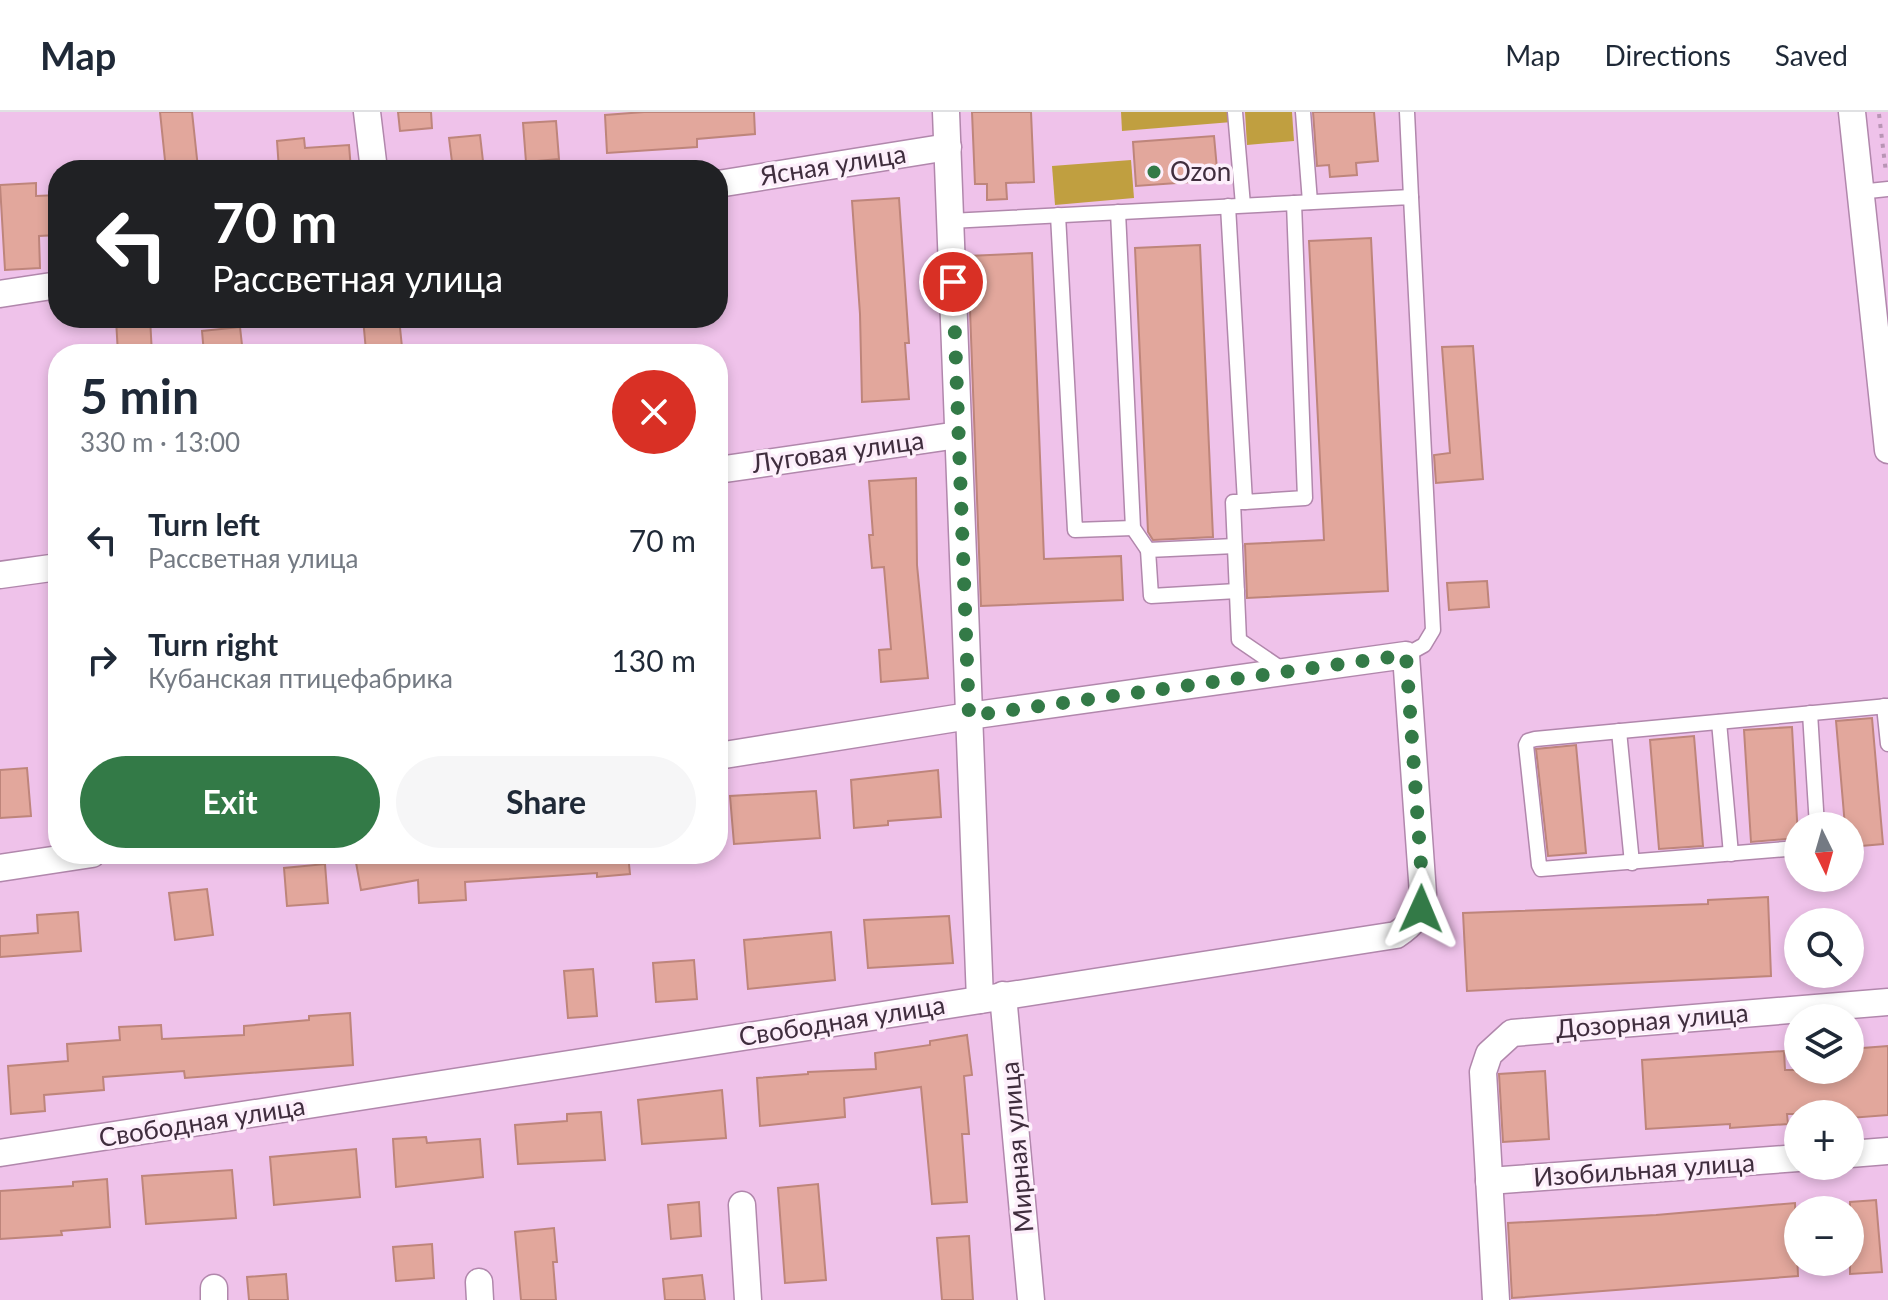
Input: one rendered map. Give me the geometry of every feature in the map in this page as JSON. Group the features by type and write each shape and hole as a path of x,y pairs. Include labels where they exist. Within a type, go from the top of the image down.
{"street":[{"path":"367,112 373,160"},
{"name":"Мирная улица","path":"946,112 969,716 992,997 1031,1300"},
{"path":"1852,112 1888,450"},
{"name":"Ясная улица","path":"728,182 948,147"},
{"path":"0,294 48,287"},
{"name":"Луговая улица","path":"728,469 958,435"},
{"path":"0,575 48,568"},
{"path":"728,754 969,716 1406,655"},
{"name":"Свободная улица","path":"0,1153 1396,935 1406,929 1421,909 1423,894 1406,655"},
{"path":"0,868 48,861"},
{"name":"Дозорная улица","path":"1489,1181 1483,1072 1489,1054 1512,1033 1888,1002"},
{"path":"1864,1153 1888,1151"},
{"name":"Изобильная улица","path":"1489,1181 1784,1159"},
{"path":"1489,1181 1496,1300"},
{"path":"742,1205 748,1300"}],"lane":[{"path":"1235,112 1235,206 1245,502"},
{"path":"1303,112 1310,202"},
{"path":"1406,655 1424,645 1433,630 1407,112"},
{"path":"1859,192 1888,189"},
{"path":"950,221 1411,197"},
{"path":"1286,672 1239,640 1233,502 1305,498 1294,203"},
{"path":"1118,212 1133,528 1148,550 1151,596 1237,591"},
{"path":"1058,215 1075,530 1133,528"},
{"path":"1148,550 1235,546"},
{"path":"1784,849 1541,869 1528,741 1886,706 1888,744"},
{"path":"1810,713 1816,812"},
{"path":"1719,722 1731,854"},
{"path":"1619,731 1632,863"}],"path":[{"path":"1879,112 1888,189"}],"shaded area":[{"path":"1121,112 1231,112 1232,122 1122,131"},
{"path":"1245,112 1292,112 1294,141 1247,145"},
{"path":"1131,160 1134,198 1055,205 1052,166"}],"building":[{"path":"160,112 192,112 197,160 165,160"},
{"path":"398,112 431,112 432,128 400,131"},
{"path":"754,112 755,134 697,139 697,147 607,153 605,115"},
{"path":"972,112 1031,112 1034,182 1006,183 1007,199 987,200 987,184 975,184"},
{"path":"1313,112 1374,112 1378,161 1356,163 1357,175 1330,177 1329,165 1317,166"},
{"path":"556,121 559,159 526,160 523,123"},
{"path":"480,135 483,160 452,160 449,138"},
{"path":"1214,136 1218,180 1136,186 1133,142"},
{"path":"304,138 305,148 349,145 350,160 278,160 277,141"},
{"path":"36,183 36,196 48,195 48,236 39,236 40,268 5,270 0,185"},
{"path":"899,198 909,343 905,343 909,399 862,402 852,201"},
{"path":"1371,238 1388,591 1247,598 1245,544 1324,540 1309,241"},
{"path":"1200,245 1213,537 1153,540 1148,532 1135,248"},
{"path":"1032,253 1044,559 1121,556 1123,600 981,606 968,256"},
{"path":"117,328 151,328 151,344 117,344"},
{"path":"240,328 242,344 203,344 202,331"},
{"path":"364,328 400,328 402,344 365,344"},
{"path":"1473,346 1483,479 1436,483 1434,455 1450,453 1442,347"},
{"path":"916,478 917,565 928,678 881,682 879,650 891,649 884,567 872,568 869,481"},
{"path":"1487,581 1489,607 1449,610 1447,583"},
{"path":"1872,718 1883,844 1864,846 1864,812 1844,812 1836,721"},
{"path":"1792,727 1797,812 1784,812 1784,839 1751,842 1744,730"},
{"path":"1694,736 1703,846 1659,849 1650,740"},
{"path":"1576,745 1586,853 1548,856 1536,749"},
{"path":"27,768 31,816 0,818 0,770"},
{"path":"938,770 941,817 888,821 888,825 854,828 851,780"},
{"path":"816,791 820,838 734,844 730,796"},
{"path":"325,864 328,903 287,906 284,868"},
{"path":"356,864 629,864 630,874 597,877 597,873 465,882 466,900 419,903 418,880 361,890"},
{"path":"207,889 213,935 175,940 169,893"},
{"path":"1768,897 1771,976 1467,991 1463,913 1708,904 1708,900"},
{"path":"78,912 81,951 0,957 0,936 38,933 37,915"},
{"path":"949,916 953,963 868,968 864,920"},
{"path":"831,932 835,980 748,989 744,940"},
{"path":"694,960 697,999 656,1002 653,963"},
{"path":"593,969 597,1016 568,1018 564,971"},
{"path":"350,1013 353,1065 185,1078 184,1071 103,1077 104,1090 44,1095 45,1111 11,1114 8,1066 68,1061 67,1044 120,1040 119,1027 161,1025 162,1039 244,1035 244,1026"},
{"path":"967,1035 972,1075 964,1076 969,1134 962,1134 967,1202 932,1204 921,1087 844,1098 845,1117 760,1126 757,1078 876,1069 875,1053 930,1045 930,1041"},
{"path":"1888,1046 1888,1115 1864,1117 1864,1100 1784,1100 1784,1124 1646,1129 1642,1060 1784,1051 1784,1084 1864,1084 1864,1048"},
{"path":"1545,1071 1549,1139 1503,1142 1499,1074"},
{"path":"722,1090 726,1138 642,1144 638,1100"},
{"path":"601,1112 605,1160 518,1164 515,1125 567,1121 567,1114"},
{"path":"426,1137 427,1143 480,1139 483,1177 396,1187 393,1139"},
{"path":"356,1149 360,1197 274,1205 270,1157"},
{"path":"232,1170 236,1218 146,1224 142,1176"},
{"path":"107,1179 110,1227 61,1231 62,1235 0,1239 0,1191 73,1186 73,1182"},
{"path":"818,1184 826,1280 785,1283 778,1188"},
{"path":"1876,1200 1882,1272 1864,1273 1864,1201"},
{"path":"699,1202 701,1236 671,1239 668,1205"},
{"path":"1784,1204 1784,1276 1798,1276 1512,1298 1508,1223"},
{"path":"554,1228 556,1300 521,1300 515,1232"},
{"path":"969,1236 973,1300 942,1300 937,1238"},
{"path":"432,1244 434,1278 396,1281 393,1247"},
{"path":"286,1274 288,1300 249,1300 247,1277"},
{"path":"702,1275 705,1300 665,1300 663,1279"}],"place":[{"name":"Ozon","path":"1154,172"}],"route":[{"path":"953,282 969,716 1406,655 1423,894 1421,909"}]}
